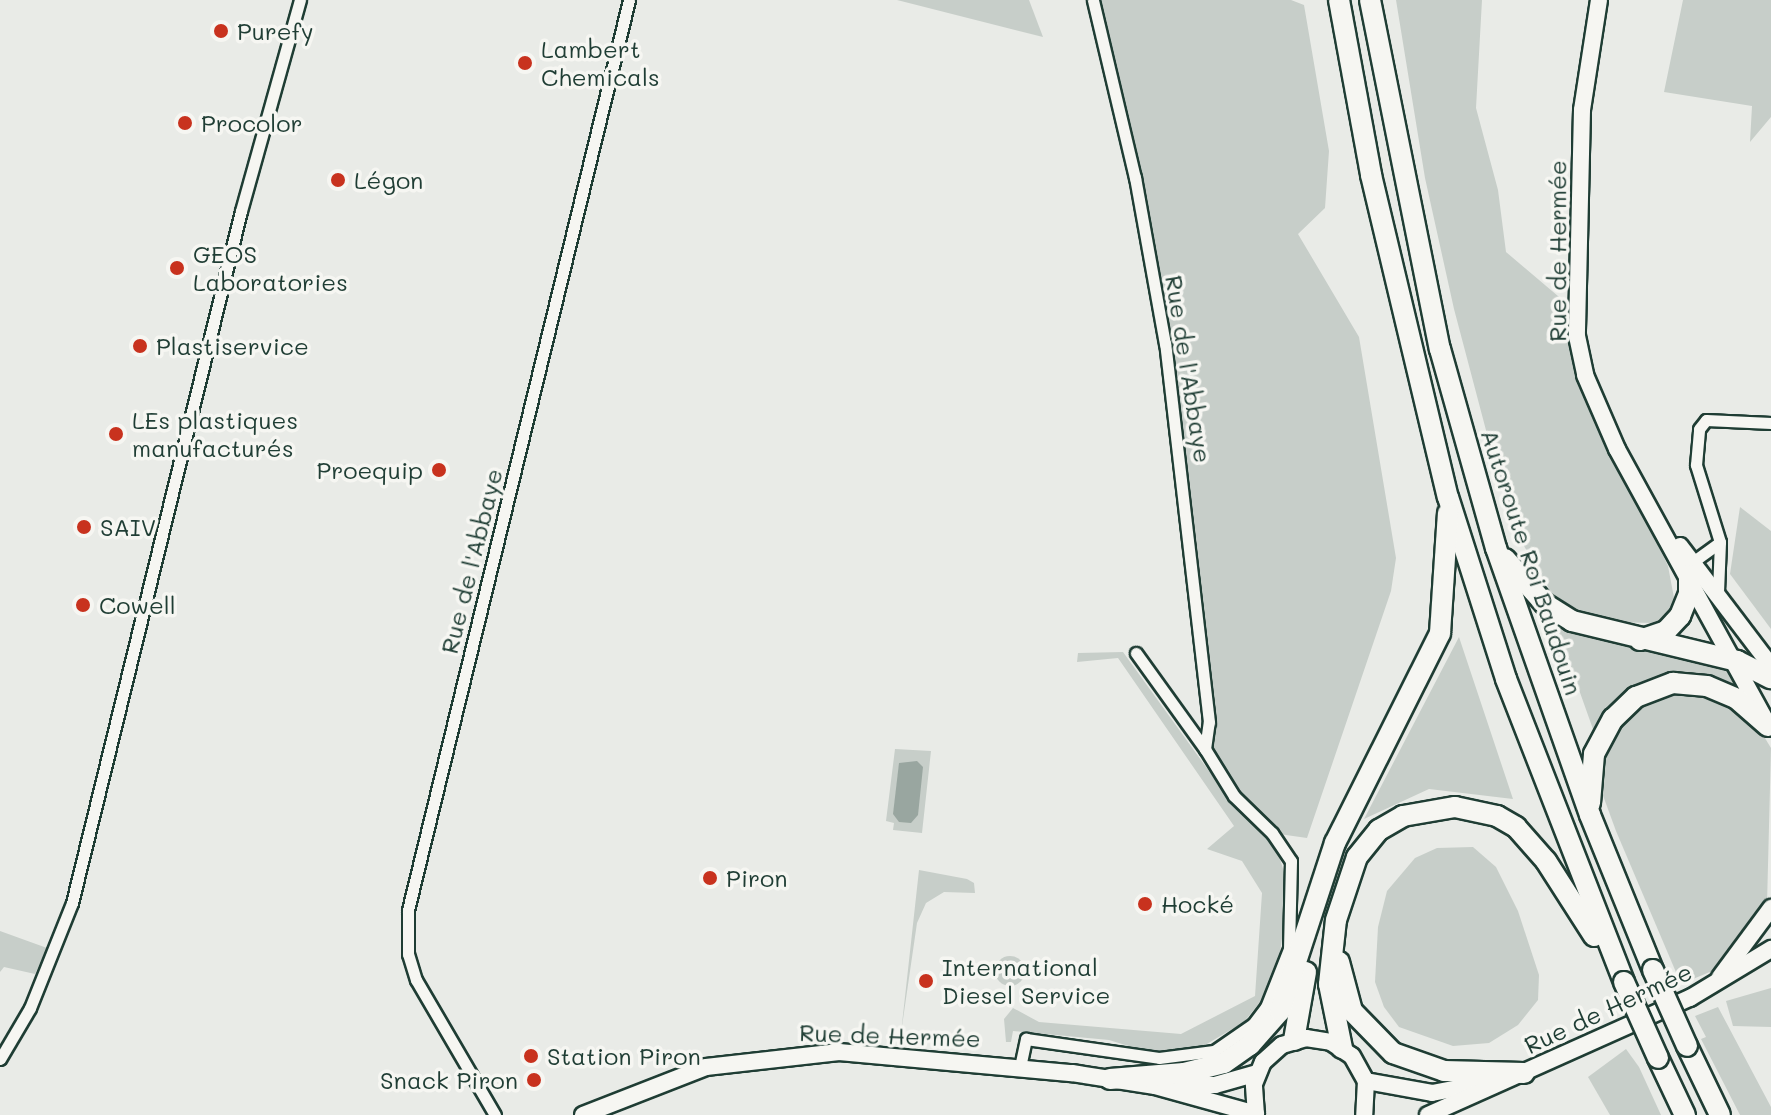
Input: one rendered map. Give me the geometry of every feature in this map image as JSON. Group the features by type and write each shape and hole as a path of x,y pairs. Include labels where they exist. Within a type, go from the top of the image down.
{"highway":[{"path":"1339,0 1371,175 1448,497 1506,679 1624,982 1685,1115"},
{"name":"Autoroute Roi Baudouin","path":"1370,0 1440,349 1496,548 1590,815 1653,970 1720,1115"},
{"path":"1110,1079 1184,1073 1224,1063 1250,1045 1280,1011 1291,988 1335,843 1440,633 1448,497"},
{"path":"1496,548 1557,613 1640,640 1737,661 1771,678"},
{"path":"1640,640 1666,631 1680,616 1689,594 1691,568"},
{"path":"1590,815 1594,754 1613,719 1636,697 1673,683 1707,686 1737,699 1770,729"},
{"path":"1342,1048 1329,984 1336,920 1357,857 1379,830 1428,808 1478,810 1506,820 1531,841 1624,982"},
{"path":"1294,1040 1316,901"},
{"path":"1336,920 1348,1001 1383,1046 1420,1066 1444,1071 1524,1073"}],"street":[{"path":"0,1059 30,1008 72,903 241,211 300,0"},
{"name":"Rue de l'Abbaye","path":"495,1115 425,1002 408,954 407,920 629,0"},
{"name":"Rue de l'Abbaye","path":"1093,0 1135,178 1165,344 1209,722 1205,749"},
{"name":"Rue de Hermée","path":"1599,0 1582,110 1577,336 1593,398 1666,531 1691,568 1770,729"},
{"path":"1718,592 1720,542 1696,465 1699,429 1706,420 1771,423"},
{"path":"1691,568 1720,542"},
{"name":"Rue de Hermée","path":"1691,568 1718,592 1771,666"},
{"path":"1020,1067 1026,1039 1125,1055 1194,1056 1236,1038 1266,1007 1289,949 1291,861 1272,833 1234,796 1205,749 1136,653"},
{"name":"Rue de Hermée","path":"1713,986 1771,908"},
{"name":"Rue de Hermée","path":"1428,1115 1713,986 1771,949"},
{"path":"1294,1040 1319,1039 1342,1048 1366,1081 1364,1115"},
{"name":"Rue de Hermée","path":"583,1115 670,1077 778,1055 900,1055 1020,1067 1155,1086 1256,1115 1257,1073 1272,1053 1294,1040"},
{"name":"Rue de Hermée","path":"1155,1086 1215,1085 1257,1073"},
{"name":"Rue de Hermée","path":"1366,1081 1432,1093 1524,1073"}],"shaded area":[{"path":"897,0 1029,0 1043,37"},
{"path":"1093,0 1291,0 1304,5 1329,151 1325,208 1298,234 1359,337 1396,558 1391,591 1307,838 1279,834 1238,795 1207,739 1165,344"},
{"path":"1396,0 1482,0 1476,108 1498,190 1506,252 1565,302 1582,388 1668,566 1675,603 1656,623 1603,622 1554,597 1524,546 1492,453 1454,309 1425,178"},
{"path":"1683,0 1771,0 1771,117 1750,142 1752,106 1664,92"},
{"path":"1740,507 1771,531 1771,629 1730,574"},
{"path":"1556,625 1731,665 1747,694 1710,678 1665,675 1633,688 1594,732"},
{"path":"1459,637 1513,799 1429,789 1364,819"},
{"path":"1123,652 1232,803 1278,852 1289,889 1278,967 1264,997 1244,1022 1200,1048 1145,1051 1109,1040 1013,1031 1011,1042 1006,1042 1004,1019 1013,1008 1039,1022 1181,1034 1255,996 1262,893 1242,861 1207,849 1234,826 1118,658 1077,662 1078,653"},
{"path":"1673,692 1717,695 1760,730 1771,748 1767,904 1717,969 1681,984 1616,831 1601,790 1599,760 1608,735 1637,706"},
{"path":"895,749 931,751 922,833 893,830 894,823 886,821"},
{"path":"917,761 923,767 918,815 911,823 899,822 893,814 899,763"},
{"path":"1473,847 1496,867 1518,911 1539,975 1538,1000 1518,1025 1489,1043 1453,1046 1399,1027 1384,1007 1375,982 1378,927 1387,891 1415,858 1437,848"},
{"path":"919,870 967,879 974,883 975,893 944,892 926,903 917,923 901,1033"},
{"path":"0,931 47,948 35,974 4,967 0,972"},
{"path":"1010,956 1016,957 1024,965 1024,977 1016,985 1010,986 1004,985 996,977 995,971 996,965 1004,957"},
{"path":"1771,988 1771,1027 1733,1026 1726,1001"},
{"path":"1718,1007 1771,1107 1771,1115 1740,1115 1701,1039 1706,1037 1695,1016"},
{"path":"1626,1049 1639,1067 1661,1115 1610,1115 1588,1077"}],"place":[{"name":"Purefy","path":"221,31"},
{"name":"Lambert Chemicals","path":"525,63"},
{"name":"Procolor","path":"185,123"},
{"name":"Légon","path":"338,180"},
{"name":"GEOS Laboratories","path":"177,268"},
{"name":"Plastiservice","path":"140,346"},
{"name":"LEs plastiques manufacturés","path":"116,434"},
{"name":"Proequip","path":"439,470"},
{"name":"SAIV","path":"84,527"},
{"name":"Cowell","path":"83,605"},
{"name":"Piron","path":"710,878"},
{"name":"Hocké","path":"1145,904"},
{"name":"International Diesel Service","path":"926,981"},
{"name":"Station Piron","path":"531,1056"},
{"name":"Snack Piron","path":"534,1080"}]}
